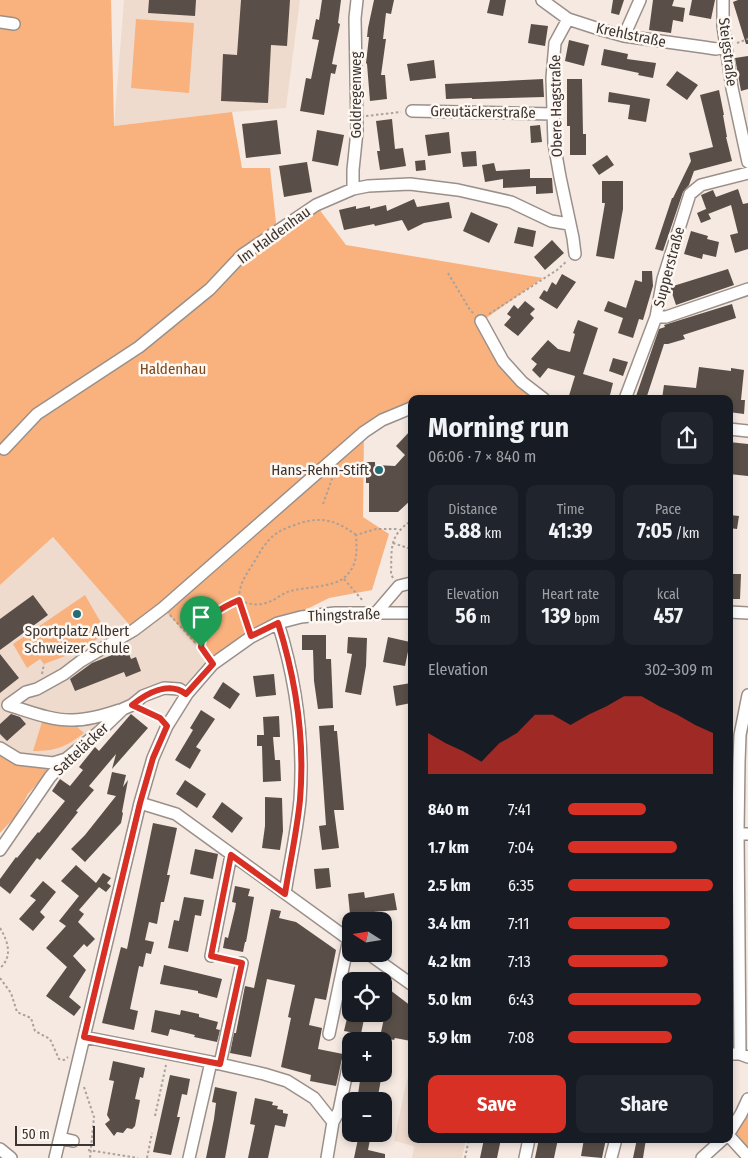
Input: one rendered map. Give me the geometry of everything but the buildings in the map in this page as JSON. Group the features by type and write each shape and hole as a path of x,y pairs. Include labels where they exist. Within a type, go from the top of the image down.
{"street":[{"name":"Goldregenweg","path":"354,189 353,170 357,131 355,18 357,0"},
{"name":"Krehlstraße","path":"542,0 568,19 624,36 704,47 726,47"},
{"path":"624,36 640,0"},
{"name":"Steigstraße","path":"723,0 723,26 726,47 744,126 748,162"},
{"name":"Obere Hagstraße","path":"568,19 555,44 552,78 556,152 574,254"},
{"path":"0,22 14,24"},
{"name":"Greutäckerstraße","path":"412,111 554,114"},
{"name":"Supperstraße","path":"627,395 656,317 663,279 690,194 701,185 748,173"},
{"name":"Im Haldenhau","path":"2,451 37,414 138,347 210,289 242,255 316,205 354,189 368,186 410,184 458,190 511,202 551,221 570,224"},
{"path":"656,317 666,317 748,289"},
{"path":"481,321 504,361 522,382 539,395"},
{"path":"128,707 99,716 73,720 47,717 8,705 26,692 37,689 64,674 81,661 134,630 163,608 364,432 382,420 408,409"},
{"path":"733,429 748,431"},
{"name":"Im Haldenhau","path":"0,437 2,451"},
{"path":"375,614 399,586 408,584"},
{"path":"733,612 748,613"},
{"name":"Thingstraße","path":"55,1158 140,803 153,758 167,726 186,694 213,664 251,636 278,623 301,617 335,613 408,613"},
{"path":"278,623 287,649 295,687 301,766 295,834 285,894"},
{"name":"Satteläcker","path":"0,850 50,777 66,759 128,707 143,696 164,688 179,689 186,694"},
{"path":"739,1055 738,833 743,762 740,735 746,716 748,695"},
{"path":"0,748 18,759 53,762 66,759"},
{"path":"140,803 176,814 342,934"},
{"path":"211,956 231,855"},
{"path":"329,1034 345,962"},
{"path":"380,962 408,982"},
{"path":"189,1158 242,963"},
{"path":"84,1037 216,1063 287,1081 314,1098 333,1122"},
{"path":"327,1158 333,1122 339,1111 345,1082"},
{"path":"733,1127 748,1099"},
{"path":"60,1138 73,1141"},
{"path":"733,1139 748,1157"},
{"path":"525,1158 528,1143"},
{"path":"611,1158 615,1143"},
{"path":"702,1158 719,1143"},
{"path":"0,1149 11,1158"}],"path":[{"path":"356,117 412,111"},
{"path":"448,273 470,310 481,321 492,310 558,270 574,254"},
{"path":"322,504 332,479 339,473 335,469 336,456"},
{"path":"251,636 239,600 239,588 247,572 269,539 279,531 306,520 320,519 338,524 356,535 376,530 400,528 408,523"},
{"path":"399,586 391,574 393,543 400,528"},
{"path":"201,647 204,626 216,612 229,604 239,600 248,604 265,603 287,592 336,584 344,579 354,568 357,556 356,535"},
{"path":"393,543 408,548"},
{"path":"344,579 375,614"},
{"path":"163,608 201,647 213,664"},
{"path":"44,664 44,670"},
{"path":"128,707 160,718 167,726"},
{"path":"0,928 5,936 9,956 5,964 0,968"},
{"path":"211,956 242,963"},
{"path":"0,978 10,993 17,1012 31,1018 35,1031 50,1039 60,1059 64,1060 69,1056 79,1059"},
{"path":"155,1116 168,1054"},
{"path":"73,1085 84,1087 94,1117 90,1158"},
{"path":"147,1158 152,1133"},
{"path":"465,1158 468,1143"},
{"path":"90,1150 138,1158"}],"shaded area":[{"path":"124,0 300,0 286,108 232,112 114,126"},
{"path":"53,537 134,629 163,608 213,664 187,694 179,689 143,696 66,759 40,762 0,748 0,585"},
{"path":"407,1079 408,1143 465,1143 462,1158 412,1158 414,1146 394,1141"}],"green space":[{"name":"Haldenhau","path":"0,0 111,0 114,126 232,112 242,168 270,168 277,232 316,205 346,245 543,278 482,321 503,361 540,395 408,395 408,410 364,432 363,517 389,534 372,590 329,598 251,637 213,664 163,608 134,630 53,537 0,585"},
{"path":"136,19 194,23 189,93 131,88"},
{"name":"Sportplatz Albert Schweizer Schule","path":"85,595 107,633 76,652 44,664 40,659 27,668 13,644"},
{"path":"42,722 76,726 84,733 72,742 60,747 33,751"},
{"path":"0,748 18,759 66,759 44,776 28,794 16,816 0,833"},
{"path":"748,1114 748,1155 734,1136"}],"place":[{"name":"Hans-Rehn-Stift","path":"379,470"},
{"name":"Sportplatz Albert Schweizer Schule","path":"77,614"}],"route":[{"path":"239,600 251,636 278,623 287,649 295,687 301,766 300,800 285,894 231,855 211,956 242,963 220,1064 84,1037 140,803 153,758 167,726 160,718 132,705 143,696 164,688 179,689 186,694 213,664 201,647 204,626 216,612 239,600"}]}
